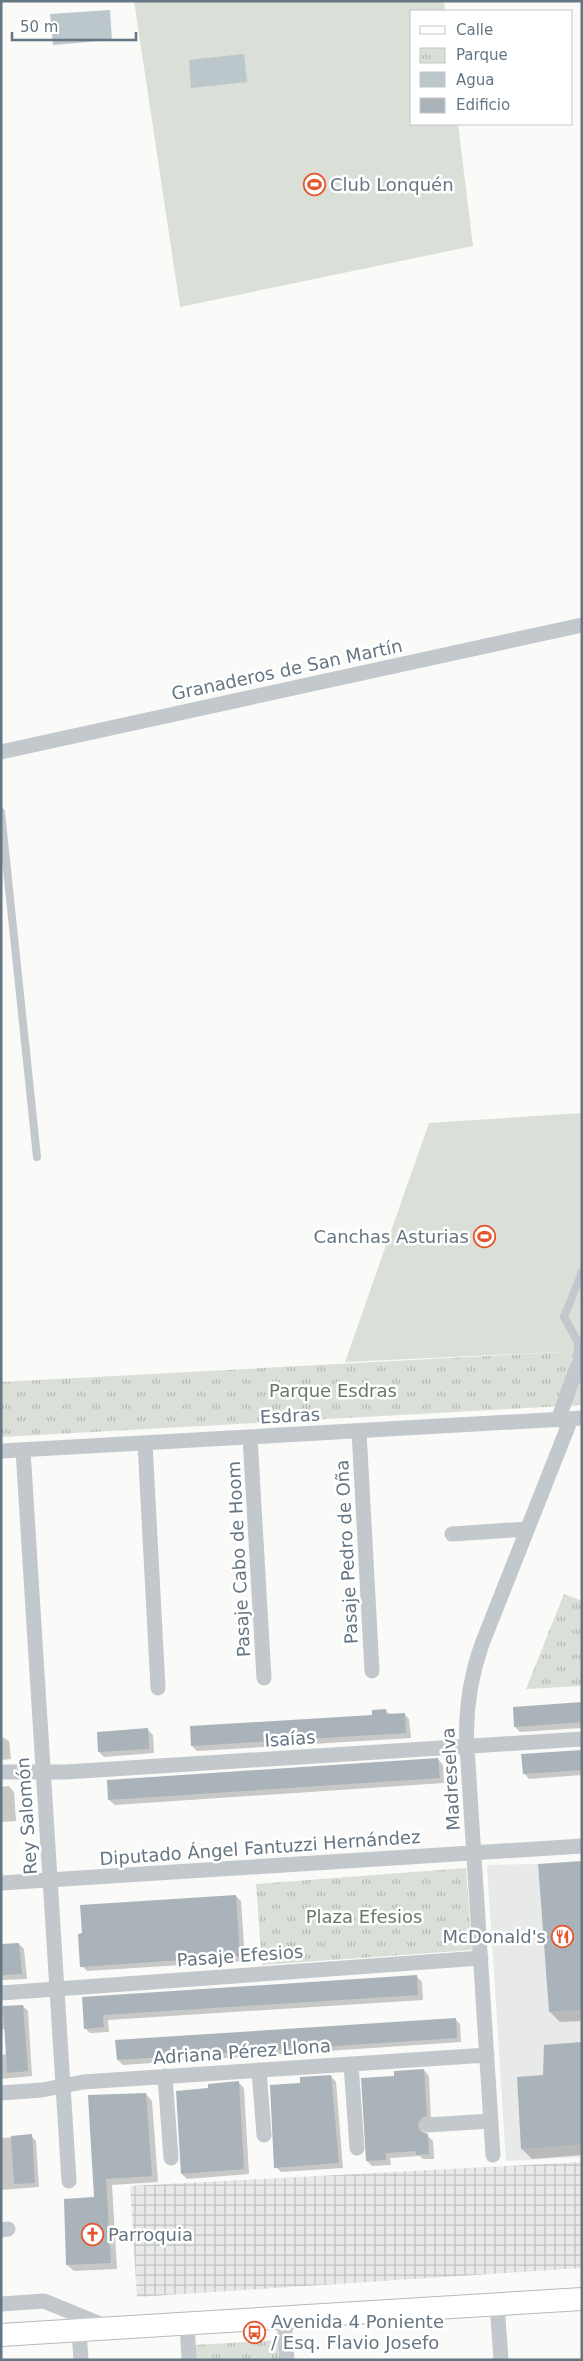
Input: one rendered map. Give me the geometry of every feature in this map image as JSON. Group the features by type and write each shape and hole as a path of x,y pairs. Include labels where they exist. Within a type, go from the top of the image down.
{"street":[{"name":"Granaderos de San Martín","path":"1,752 582,624"},
{"name":"Madreselva","path":"493,2154 467,1747 468,1700 476,1660 570,1419 577,1367"},
{"name":"Esdras","path":"1,1451 570,1419"},
{"name":"Pasaje Pedro de Oña","path":"359,1431 372,1671"},
{"name":"Pasaje Cabo de Hoom","path":"250,1437 264,1678"},
{"path":"145,1443 158,1688"},
{"name":"Rey Salomón","path":"23,1450 69,2181"},
{"path":"452,1534 527,1529"},
{"name":"Isaías","path":"1,1772 66,1772 582,1739"},
{"name":"Diputado Ángel Fantuzzi Hernández","path":"1,1883 582,1846"},
{"name":"Pasaje Efesios","path":"1,1994 481,1958"},
{"name":"Adriana Pérez Llona","path":"1,2093 42,2090 83,2082 487,2055"},
{"path":"351,2064 356,2148"},
{"path":"259,2070 264,2135"},
{"path":"165,2076 171,2158"},
{"path":"427,2125 491,2121"},
{"path":"1,2334 582,2299"},
{"path":"1,2304 44,2301 108,2328"},
{"path":"497,2304 501,2360"},
{"path":"284,2317 286,2360"},
{"path":"187,2323 189,2360"},
{"path":"79,2330 81,2360"}],"lane":[{"path":"1,812 37,1157"},
{"path":"577,1367 578,1342 564,1317 582,1272"}],"shaded area":[{"path":"538,1864 549,2012 582,2010 582,2157 506,2161 487,1865"},
{"path":"582,2162 582,2268 137,2297 130,2186"}],"green space":[{"name":"Club Lonquén","path":"134,1 444,1 445,10 410,10 410,125 458,125 473,246 180,307"},
{"name":"Canchas Asturias","path":"582,1113 582,1351 345,1362 429,1123"},
{"name":"Parque Esdras","path":"582,1351 582,1405 1,1437 1,1382"},
{"path":"564,1594 582,1601 582,1686 526,1689"},
{"name":"Plaza Efesios","path":"466,1868 472,1950 262,1965 256,1884"},
{"path":"280,2340 281,2360 194,2360 193,2345"}],"water":[{"path":"110,10 112,40 53,45 50,14"},
{"path":"244,54 247,82 191,88 189,60"}],"building":[{"path":"582,1702 582,1722 514,1727 513,1707"},
{"path":"386,1709 386,1714 405,1713 406,1733 191,1746 190,1726 372,1715 372,1710"},
{"path":"148,1728 149,1749 98,1752 97,1732"},
{"path":"582,1750 582,1770 523,1774 521,1754"},
{"path":"438,1758 440,1778 108,1800 107,1780"},
{"name":"McDonald's","path":"582,1861 582,2010 549,2012 538,1864"},
{"path":"236,1895 240,1956 80,1967 78,1934 82,1933 80,1905"},
{"path":"19,1943 22,1974 1,1975 1,1944"},
{"path":"417,1975 418,1995 103,2015 104,2027 84,2029 82,1997"},
{"path":"23,2005 28,2071 7,2073 3,2006"},
{"path":"456,2018 457,2038 117,2060 115,2040"},
{"path":"582,2042 582,2144 521,2149 517,2077 543,2075 544,2045"},
{"path":"424,2069 427,2116 421,2118 418,2125 420,2131 428,2134 429,2154 416,2155 416,2151 386,2153 386,2160 366,2161 361,2078 394,2076 394,2071"},
{"path":"331,2075 339,2163 274,2168 270,2085 300,2083 300,2077"},
{"path":"239,2081 244,2169 181,2174 176,2091 208,2088 208,2084"},
{"path":"146,2093 152,2176 106,2179 111,2263 66,2265 64,2199 94,2197 88,2095"},
{"path":"32,2134 35,2183 14,2184 11,2136"}],"place":[{"name":"Club Lonquén","path":"314,185"},
{"name":"Canchas Asturias","path":"485,1237"},
{"name":"McDonald's","path":"562,1937"},
{"name":"Parroquia","path":"92,2235"},
{"name":"Avenida 4 Poniente / Esq. Flavio Josefo","path":"255,2332"}]}
